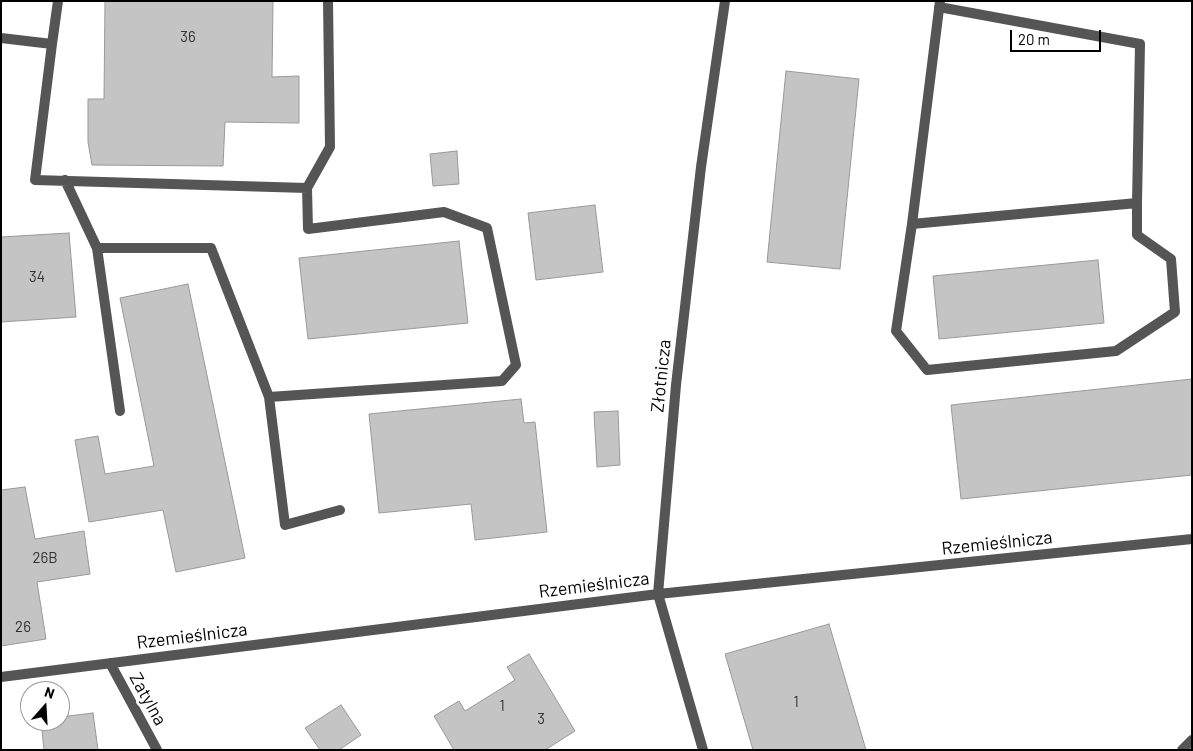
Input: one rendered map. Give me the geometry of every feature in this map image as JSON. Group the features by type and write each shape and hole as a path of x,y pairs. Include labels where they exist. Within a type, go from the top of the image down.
{"street":[{"path":"58,1 35,180 306,188"},
{"path":"269,397 502,381 516,365 487,228 444,212 308,229 306,188 330,147 328,1"},
{"name":"Złotnicza","path":"703,750 658,594 677,375 701,167 725,1"},
{"path":"939,4 1140,44 1137,203 1137,236 1170,259 1175,312 1116,350 927,370 896,331 912,224 939,4"},
{"path":"1,38 52,44"},
{"path":"65,180 97,248 120,411"},
{"path":"912,224 1137,203"},
{"path":"97,248 211,248 269,397 285,525 340,510"},
{"name":"Rzemieślnicza","path":"1,677 658,594 1192,539"},
{"name":"Zatylna","path":"110,663 157,750"},
{"path":"1182,750 1192,740"}],"building":[{"path":"105,1 273,1 272,77 299,76 299,123 225,122 223,166 92,165 88,142 88,99 104,99"},
{"path":"786,71 859,79 840,269 767,262"},
{"path":"457,151 459,184 433,186 430,154"},
{"path":"595,205 603,272 536,280 528,213"},
{"path":"69,233 76,317 1,322 1,237"},
{"path":"459,241 468,323 308,339 299,258"},
{"path":"1098,260 1104,323 939,339 933,276"},
{"path":"188,284 245,558 176,572 163,510 89,522 75,440 98,436 105,474 154,466 120,298"},
{"path":"1192,379 1192,475 961,499 951,405"},
{"path":"521,399 524,423 535,422 547,532 475,540 471,504 379,513 369,414"},
{"path":"618,411 620,465 597,467 594,412"},
{"path":"25,487 35,539 84,531 90,574 37,582 46,639 1,646 1,490"},
{"path":"829,624 866,750 753,750 725,654"},
{"path":"529,654 575,731 545,750 454,750 434,716 459,701 465,711 515,680 507,667"},
{"path":"341,705 361,735 339,750 320,750 305,728"},
{"path":"93,713 98,750 44,750 42,731 70,731 70,716"}]}
